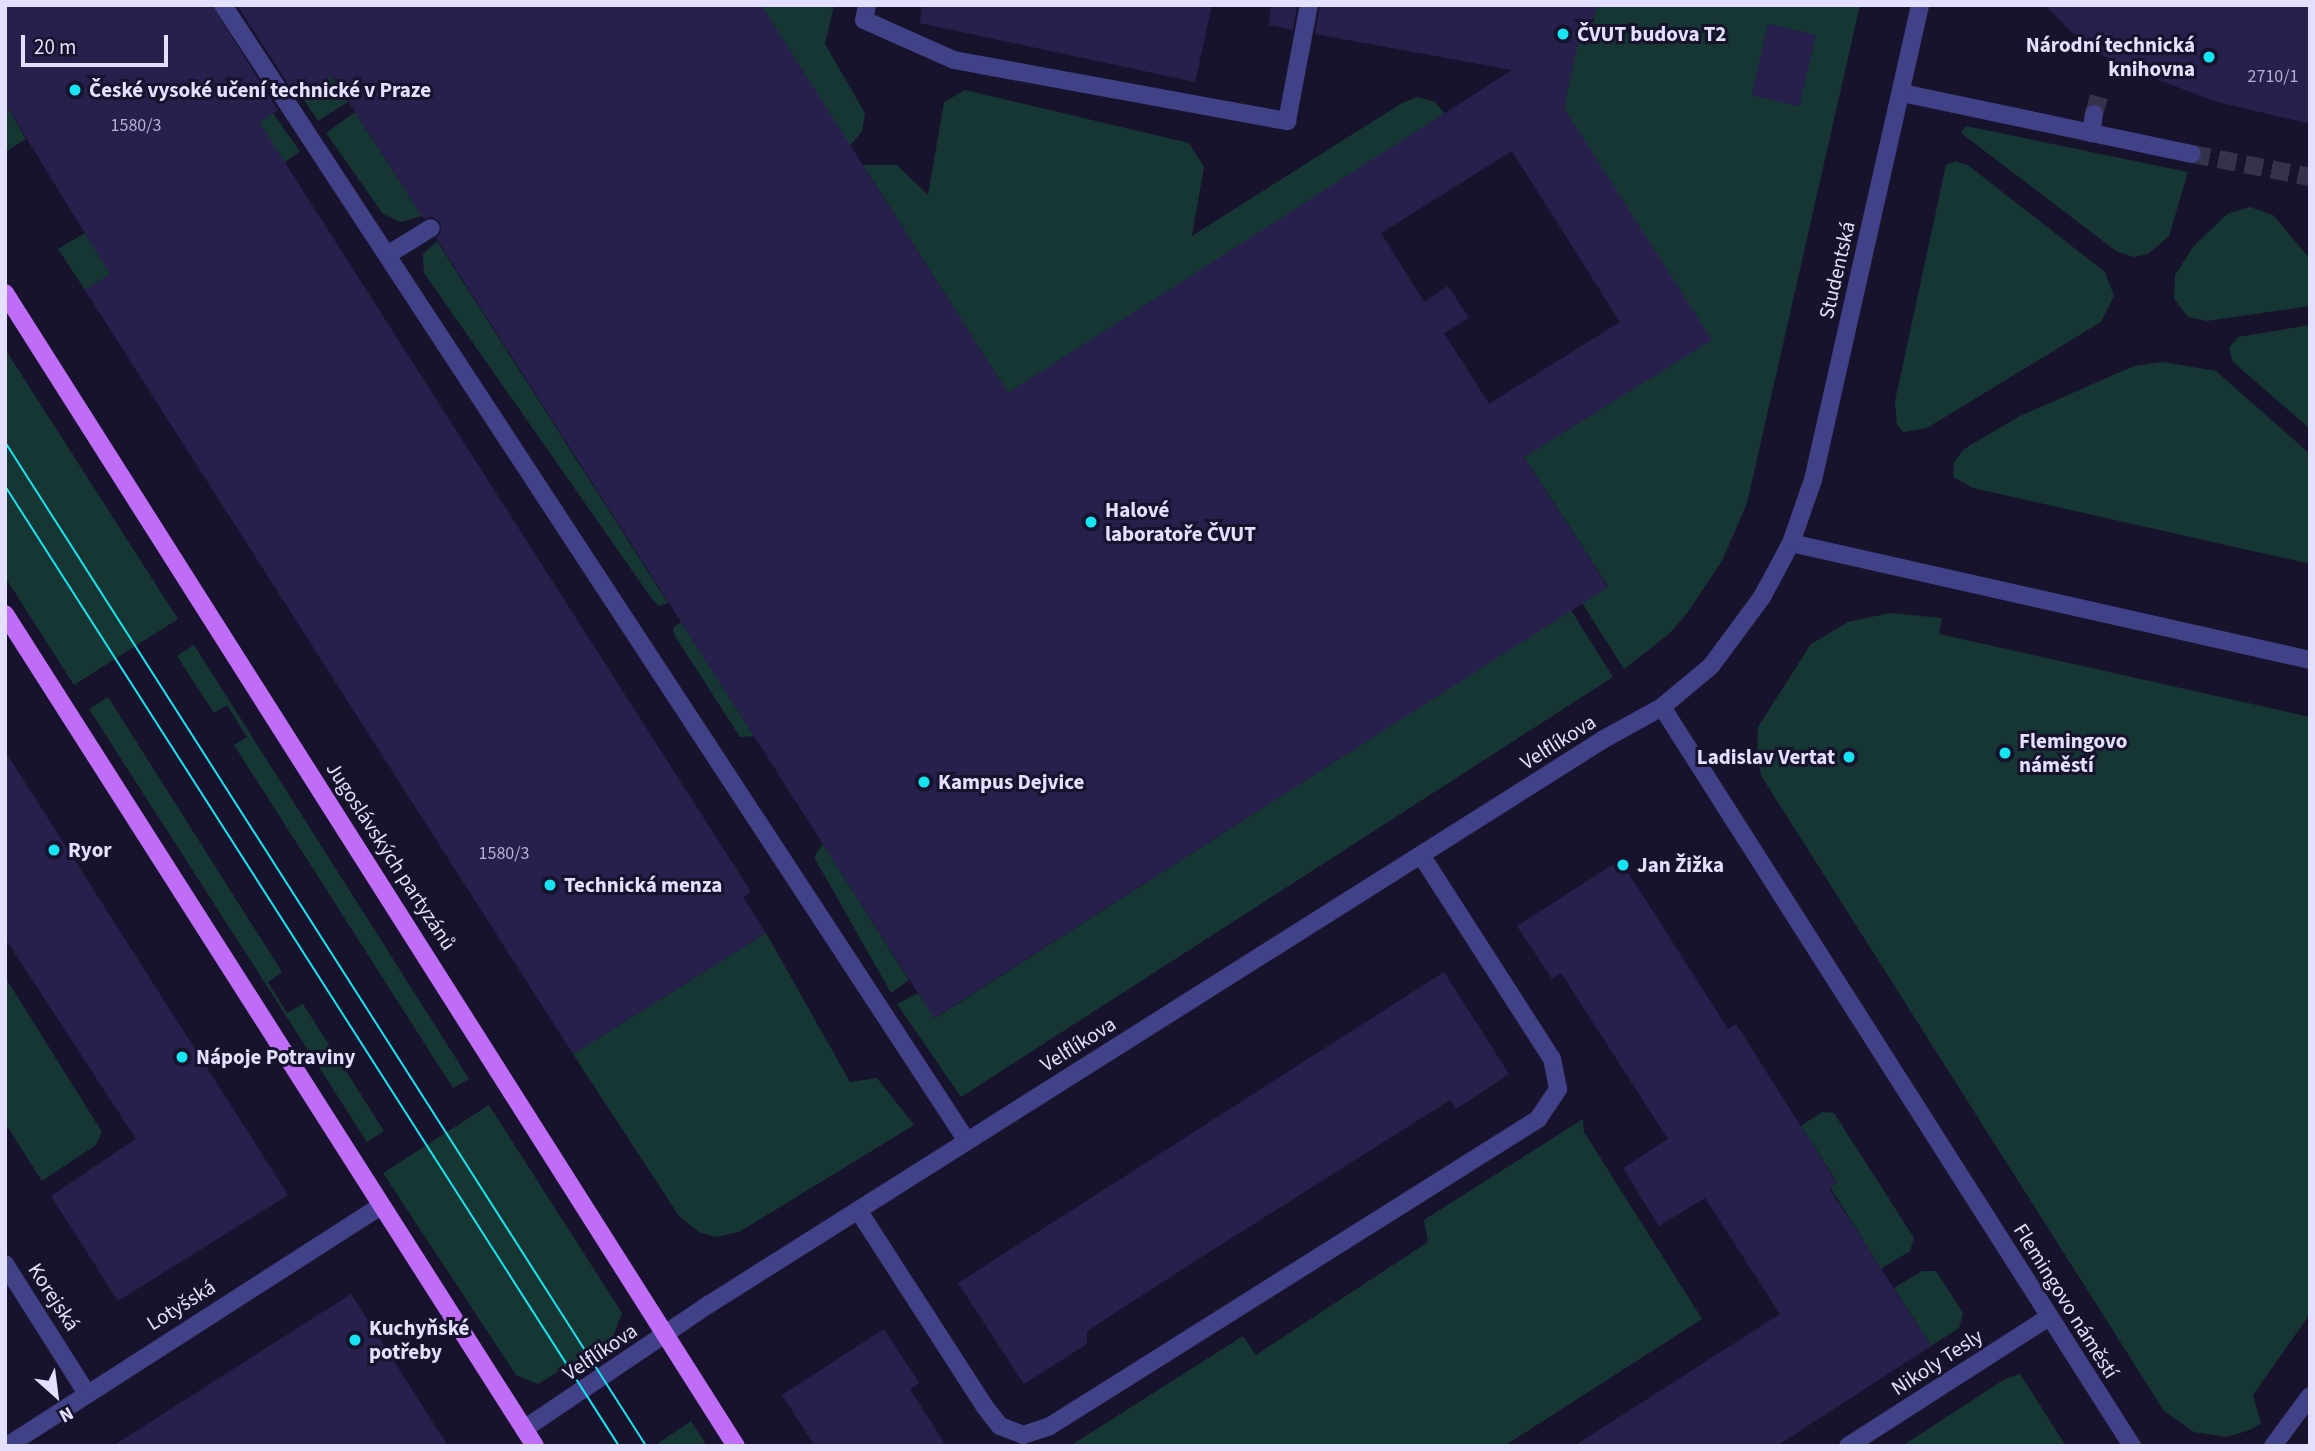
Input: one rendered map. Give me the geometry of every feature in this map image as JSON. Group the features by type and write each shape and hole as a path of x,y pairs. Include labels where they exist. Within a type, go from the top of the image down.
{"main road":[{"name":"Jugoslávských partyzánů","path":"5,293 668,1333 736,1446"},
{"path":"5,614 535,1446"}],"street":[{"path":"223,5 967,1141"},
{"path":"867,5 864,20 954,60 1287,121 1309,5"},
{"name":"Studentská","path":"1791,543 1813,480 1920,5"},
{"path":"1902,93 2192,154"},
{"path":"2091,133 2094,114"},
{"path":"388,254 431,228"},
{"path":"1662,707 1711,666 1736,635 1791,543 2310,660"},
{"name":"Velflíkova","path":"524,1429 858,1210 1421,855 1662,707"},
{"name":"Flemingovo náměstí","path":"1662,707 2132,1446"},
{"path":"858,1210 1000,1426 1023,1435 1050,1426 1547,1111 1558,1089 1558,1074 1421,855"},
{"name":"Lotyšská","path":"8,1446 86,1392 381,1206"},
{"name":"Korejská","path":"5,1264 86,1392"},
{"name":"Nikoly Tesly","path":"1848,1446 2049,1317"},
{"path":"2273,1446 2310,1396"}],"green space":[{"path":"240,5 323,63 348,102 318,121"},
{"path":"761,5 834,5 825,44 865,113 862,131 850,146"},
{"path":"1597,5 1860,5 1747,503 1722,561 1688,612 1669,634 1624,669 1582,603 1608,586 1524,457 1711,340 1563,112 1578,43 1588,45","holes":["1768,24 1816,35 1799,106 1752,95"]},
{"path":"965,90 1189,143 1204,167 1192,236 1402,103 1418,97 1435,102 1445,114 1008,393 863,165 897,165 928,195 944,102"},
{"path":"5,103 26,139 5,152"},
{"path":"355,112 422,216 401,222 383,214 326,133"},
{"path":"273,113 300,152 236,196 209,158"},
{"path":"1966,126 2188,172 2169,236 2148,254 2134,257 2116,251 1961,133"},
{"path":"1955,161 1969,166 2105,272 2114,296 2101,322 1927,428 1903,432 1897,425 1895,401 1946,165"},
{"path":"2250,207 2273,215 2310,259 2310,306 2207,321 2188,317 2174,299 2175,275 2194,246 2227,214"},
{"path":"85,233 115,271 85,290 58,249"},
{"path":"437,241 668,603 659,606 652,599 424,273 423,254"},
{"path":"2310,325 2310,429 2233,362 2229,348 2238,337"},
{"path":"5,349 178,619 74,685 5,577"},
{"path":"2163,362 2216,371 2310,454 2310,564 1973,488 1953,477 1954,462 1964,449 2020,416 2134,366"},
{"path":"1571,610 1613,677 961,1097 897,1004 918,993 935,1018"},
{"path":"1890,613 1942,618 1939,634 2310,717 2310,1314 2253,1395 2261,1424 2247,1431 2226,1437 2194,1432 2164,1411 1762,777 1757,760 1758,727 1811,644 1848,622"},
{"path":"681,622 754,736 740,737 675,636 673,628"},
{"path":"194,645 469,1079 453,1088 234,745 247,737 227,705 214,713 177,656"},
{"path":"108,697 282,972 268,982 287,1013 303,1004 384,1131 367,1142 89,709"},
{"path":"823,844 909,980 891,993 814,857"},
{"path":"766,933 850,1082 877,1078 914,1125 739,1232 715,1237 699,1232 679,1216 573,1054"},
{"path":"5,977 102,1132 96,1145 42,1181 5,1123"},
{"path":"489,1105 622,1313 612,1339 538,1384 516,1375 383,1173"},
{"path":"1822,1112 1834,1113 1914,1238 1910,1251 1881,1269 1830,1187 1837,1182 1801,1126"},
{"path":"1583,1119 1584,1132 1702,1319 1504,1446 1070,1446 1243,1336 1256,1355 1428,1242 1424,1220"},
{"path":"1922,1271 1936,1271 1963,1313 1959,1328 1931,1346 1894,1288"},
{"path":"2020,1374 2066,1446 1902,1446 2005,1379"},
{"path":"691,1421 707,1446 654,1446 657,1444"}],"building":[{"path":"5,5 212,5 278,110 259,122 751,892 743,897 766,933 573,1054 85,290 110,274 5,103"},
{"name":"Halové laboratoře ČVUT","path":"237,5 761,5 1008,393 1512,70 1315,34 1320,5 1597,5 1588,45 1578,43 1564,108 1712,340 1524,457 1608,587 934,1018 436,238 441,233 440,221 431,217 424,219 332,76 297,98","holes":["1512,151 1620,322 1489,404 1444,333 1469,318 1448,286 1424,302 1381,233"]},
{"path":"922,5 1212,5 1195,82 920,23"},
{"path":"1271,5 1297,5 1293,30 1269,25"},
{"name":"Národní technická knihovna","path":"2045,5 2310,5 2310,124 2214,101 2130,69 2085,46"},
{"path":"1768,24 1816,35 1799,106 1752,95"},
{"path":"5,751 288,1195 118,1301 51,1196 136,1139 5,938"},
{"path":"1620,860 1728,1029 1736,1024 1837,1183 1829,1188 1931,1346 1777,1446 1574,1446 1780,1314 1705,1198 1659,1226 1623,1168 1668,1139 1561,973 1552,979 1517,926"},
{"path":"1444,972 1509,1074 1456,1109 1450,1100 1203,1256 1087,1331 1087,1344 1024,1384 958,1283"},
{"path":"351,1294 448,1446 113,1446 202,1389"},
{"path":"884,1329 919,1383 910,1389 946,1446 815,1446 782,1395"}],"tunnel":[{"path":"2094,114 2100,93"},
{"path":"2192,154 2310,177"}],"tram line":[{"path":"5,442 646,1446"},
{"path":"5,486 619,1446"}],"place":[{"name":"ČVUT budova T2","path":"1563,34"},
{"name":"Národní technická knihovna","path":"2209,57"},
{"name":"České vysoké učení technické v Praze","path":"75,90"},
{"name":"Halové laboratoře ČVUT","path":"1091,522"},
{"name":"Flemingovo náměstí","path":"2005,753"},
{"name":"Ladislav Vertat","path":"1849,757"},
{"name":"Kampus Dejvice","path":"924,782"},
{"name":"Ryor","path":"54,850"},
{"name":"Jan Žižka","path":"1623,865"},
{"name":"Technická menza","path":"550,885"},
{"name":"Nápoje Potraviny","path":"182,1057"},
{"name":"Kuchyňské potřeby","path":"355,1340"}]}
